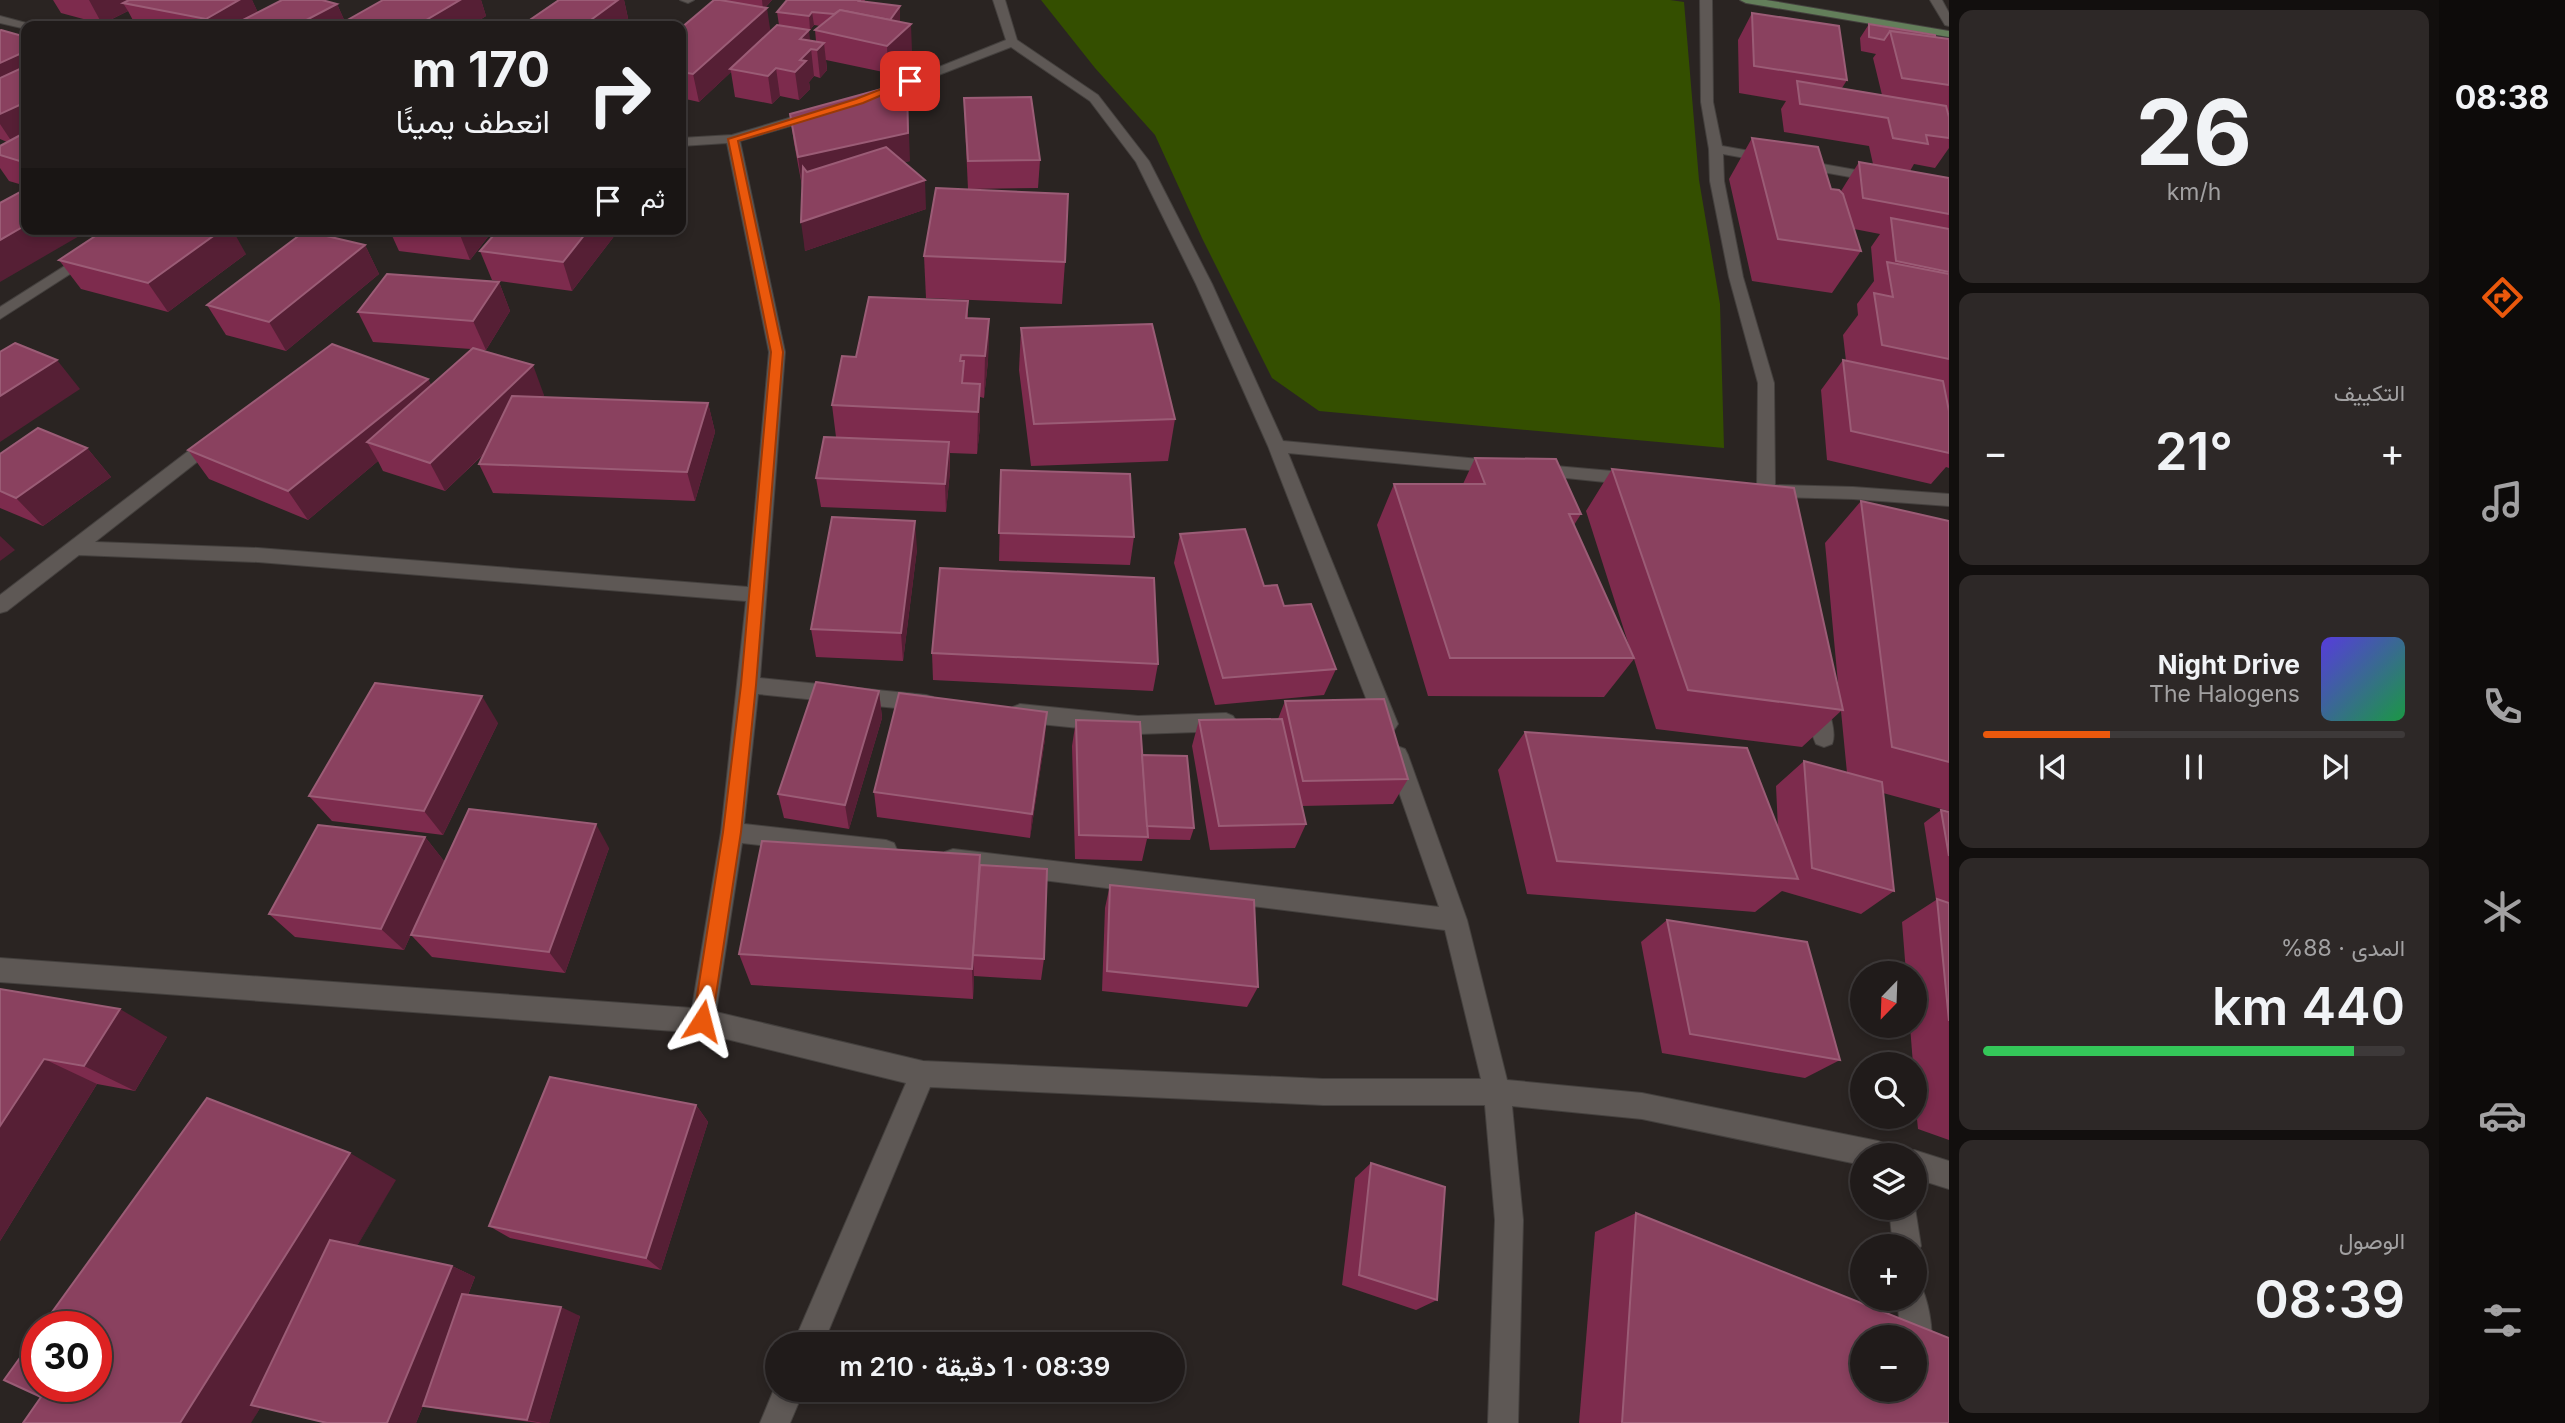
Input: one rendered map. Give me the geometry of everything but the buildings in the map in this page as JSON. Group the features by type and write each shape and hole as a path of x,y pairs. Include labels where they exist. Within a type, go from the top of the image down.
{"street":[{"path":"999,0 1012,42 1094,98 1142,161 1204,284 1277,446 1385,720 1455,920 1497,1092 1509,1220 1503,1423"},
{"path":"1706,0 1707,102 1716,149 1717,181 1736,277 1766,383 1759,490 1775,530"},
{"path":"1746,0 1949,34"},
{"path":"1936,0 1949,23"},
{"path":"0,19 21,25"},
{"path":"872,96 1012,42"},
{"path":"686,142 733,139 834,108"},
{"path":"702,1021 732,832 749,685 777,352 733,139"},
{"path":"1716,149 1894,181"},
{"path":"0,314 124,235"},
{"path":"0,606 226,430"},
{"path":"1277,446 1657,481"},
{"path":"1759,490 1949,500"},
{"path":"75,548 257,555 756,595"},
{"path":"749,685 943,705"},
{"path":"1812,686 1824,738"},
{"path":"999,711 1138,725 1252,722"},
{"path":"1359,720 1385,720"},
{"path":"732,832 1455,920"},
{"path":"0,970 702,1021 923,1074 1323,1092 1497,1092 1642,1106 1850,1149"},
{"path":"813,1332 923,1074"},
{"path":"1927,1168 1949,1175"},
{"path":"775,1423 784,1402"}],"green space":[{"path":"1041,0 1684,2 1699,180 1720,304 1724,448 1319,411 1272,378 1202,238 1155,135 1095,68"}],"route":[{"path":"702,1021 732,832 749,685 777,352 733,139 859,101 910,81"}]}
